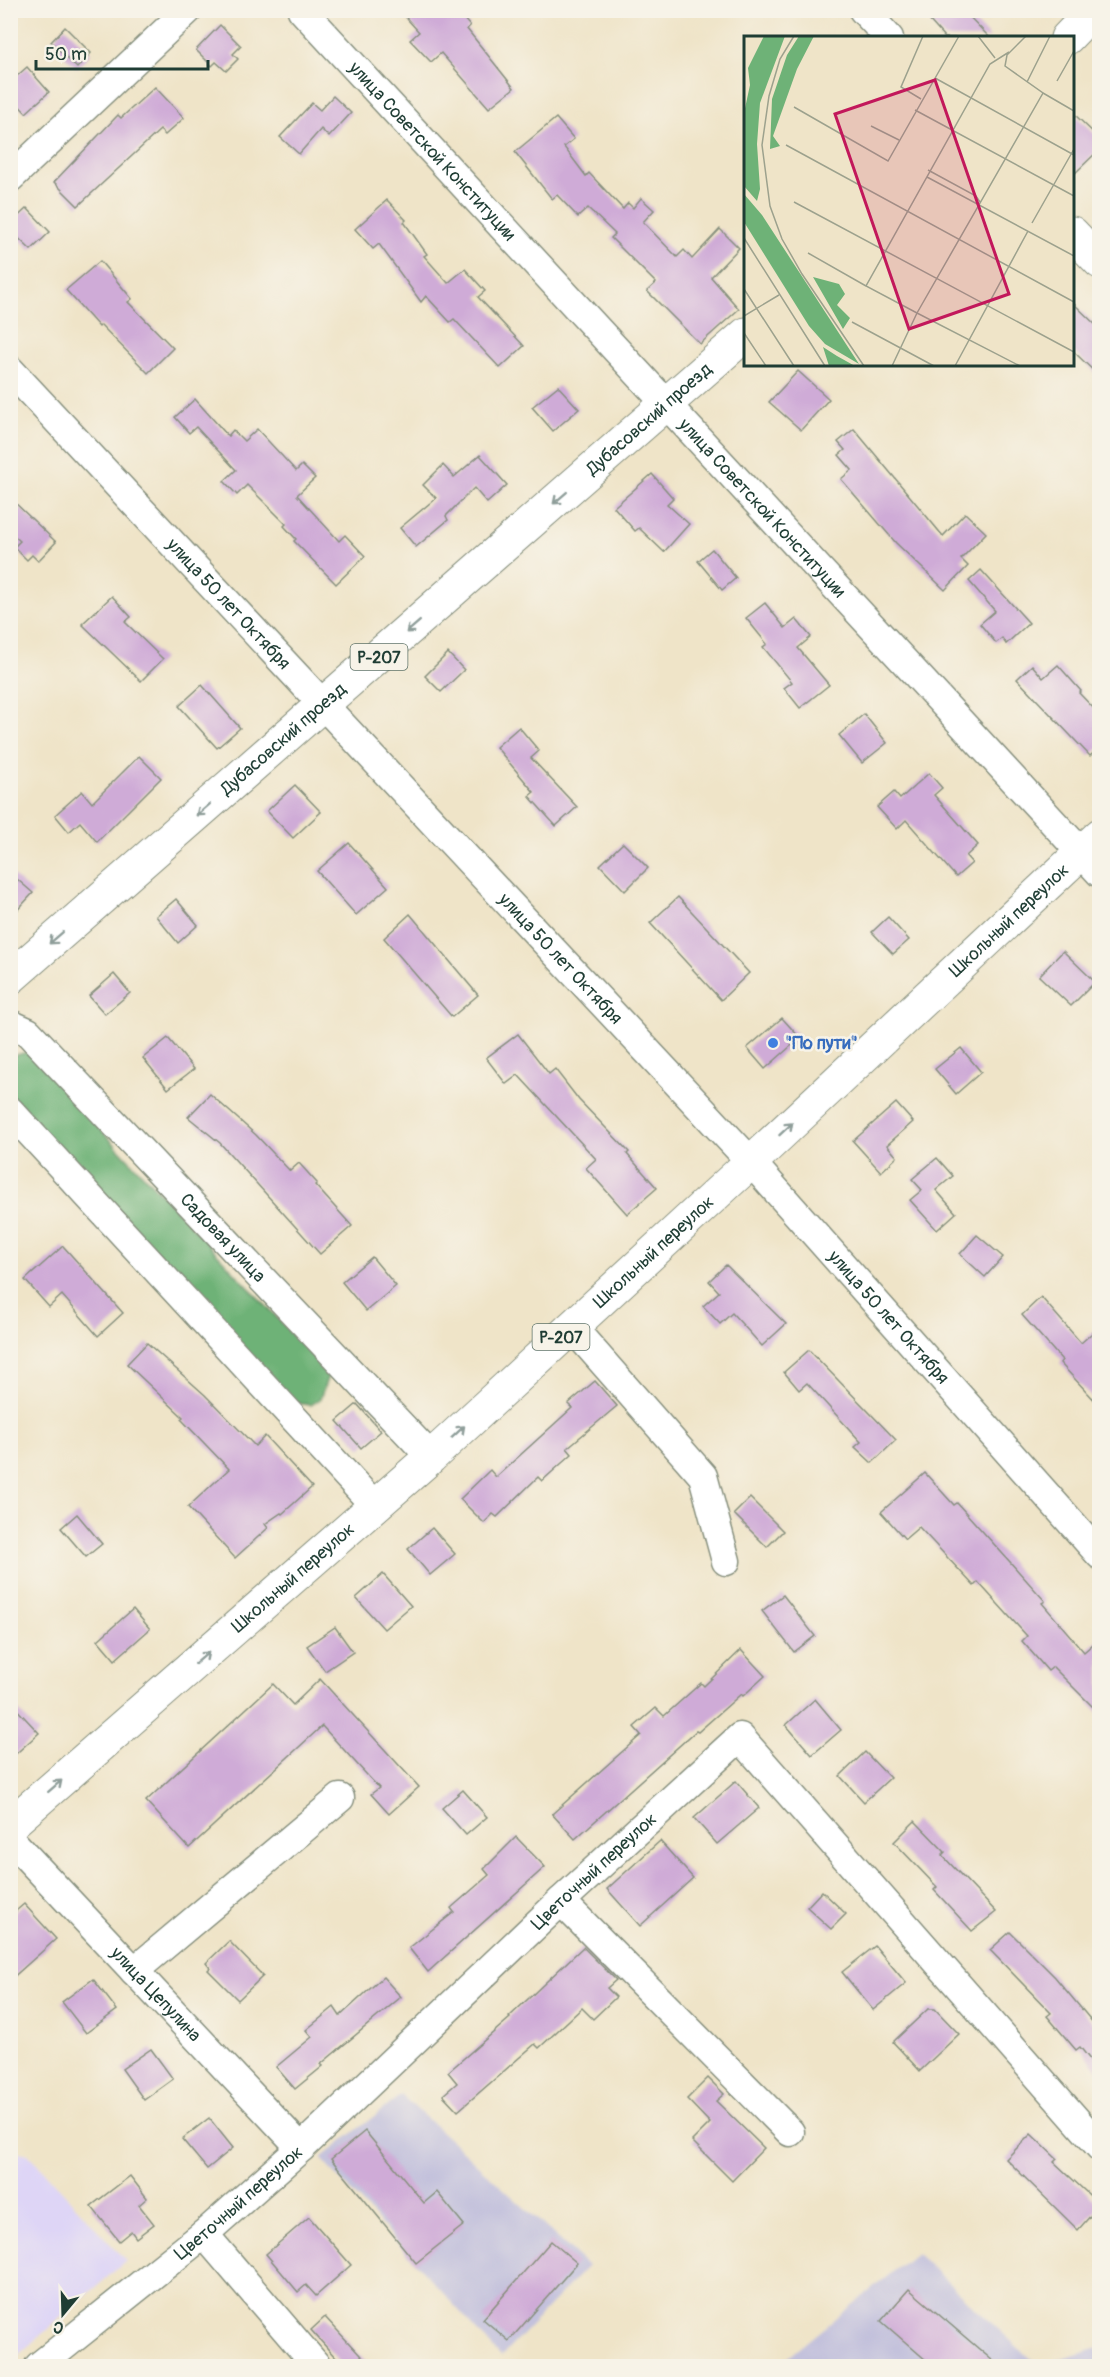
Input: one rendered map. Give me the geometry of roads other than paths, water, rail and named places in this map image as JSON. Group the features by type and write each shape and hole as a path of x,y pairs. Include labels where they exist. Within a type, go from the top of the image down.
{"main road":[{"path":"1069,36 1094,10"},
{"path":"1074,235 1100,262"},
{"name":"Дубасовский проезд","path":"10,978 326,704 744,336"},
{"name":"Школьный переулок","path":"10,1825 376,1507 1093,853"}],"street":[{"path":"10,178 188,10"},
{"name":"улица Советской Конституции","path":"302,10 667,404 1093,853"},
{"path":"862,10 887,36"},
{"name":"улица 50 лет Октября","path":"10,370 326,704 752,1162 1100,1555"},
{"name":"Садовая улица","path":"10,1024 27,1032 430,1457"},
{"path":"10,1111 376,1507"},
{"path":"572,1327 703,1476 726,1561"},
{"name":"Цветочный переулок","path":"39,2367 204,2234 301,2148 561,1900 741,1737 1100,2147"},
{"path":"134,1971 340,1798"},
{"name":"улица Цепулина","path":"10,1839 301,2148"},
{"path":"561,1900 790,2132"},
{"path":"204,2234 317,2367"}],"place":[{"name":"\"По пути\"","path":"773,1043"}]}
